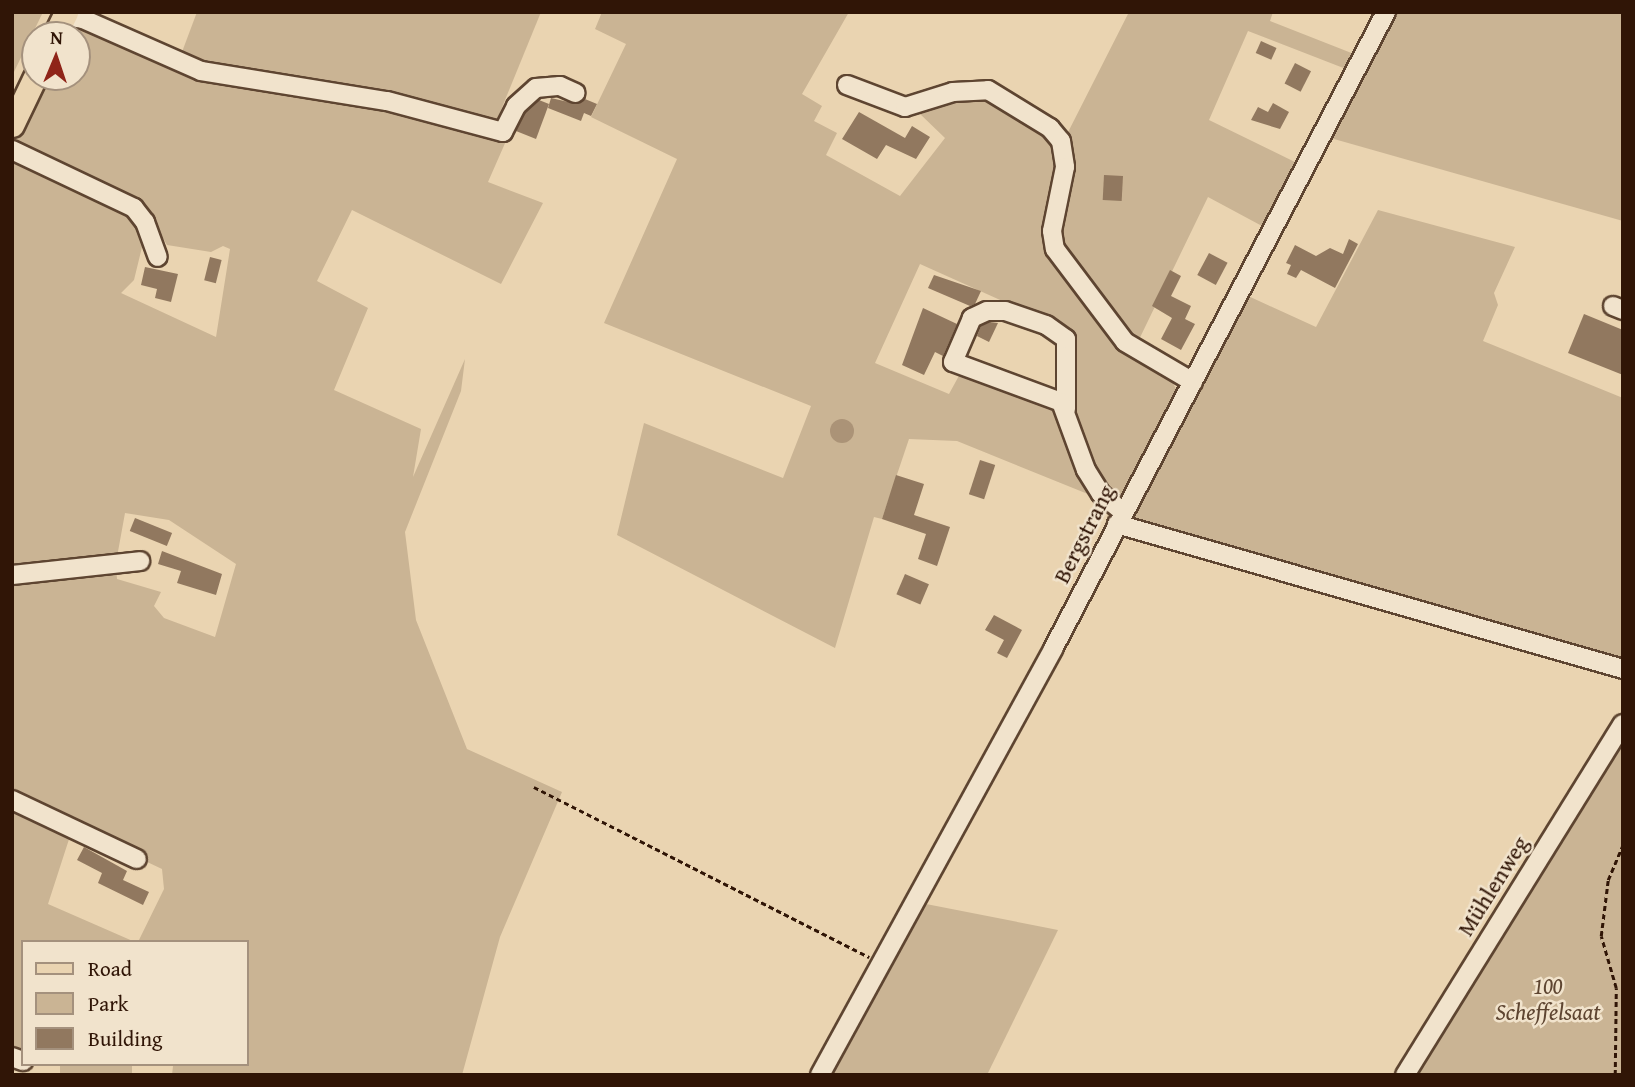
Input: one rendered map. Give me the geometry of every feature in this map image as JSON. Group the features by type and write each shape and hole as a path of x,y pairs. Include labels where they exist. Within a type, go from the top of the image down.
{"main road":[{"path":"12,125 28,91"}],"street":[{"name":"Bergstrang","path":"820,1075 1192,382 1386,12"},
{"path":"62,21 88,21"},
{"path":"91,23 201,71 387,101 503,132 516,106 536,88 560,86 576,93"},
{"path":"847,85 905,107 953,92 988,90 1050,128 1061,141 1065,167 1052,231 1055,249 1125,342 1192,382"},
{"path":"12,150 134,208 145,222 158,257"},
{"path":"1066,409 1049,397 953,362 972,318 987,311 1005,311 1046,325 1066,339 1066,409 1086,470 1120,517 1623,669"},
{"path":"12,575 140,561"},
{"name":"Mühlenweg","path":"1405,1075 1623,723"},
{"path":"12,800 137,859"}],"path":[{"path":"534,788 882,962"},
{"path":"1615,1075 1616,988 1601,936 1608,880 1623,844"},
{"path":"1616,1013 1623,1007"}],"green space":[{"path":"12,12 43,12 39,21 21,21 21,57 12,76"},
{"path":"197,12 541,12 494,127 179,60"},
{"path":"602,12 849,12 802,94 822,106 814,121 837,133 826,155 900,196 945,138 918,112 959,97 1005,101 1061,146 1129,12 1273,12 1270,21 1354,54 1346,69 1248,31 1209,120 1297,163 1262,226 1208,197 1132,354 1169,375 1178,393 1120,507 957,441 909,439 882,519 874,517 835,648 617,535 644,423 783,478 811,406 604,323 677,159 591,117 626,44 595,29","holes":["920,264 1049,322 1068,336 1068,404 961,372 949,394 875,363"]},
{"path":"1392,12 1623,12 1623,221 1327,137"},
{"path":"91,31 184,71 389,105 506,141 488,182 543,203 501,284 352,210 317,281 368,308 334,390 421,429 413,477 465,359 461,391 405,532 416,620 467,749 562,792 500,937 462,1075 172,1075 173,1066 248,1066 248,940 139,940 164,889 162,869 12,798 12,579 116,567 117,579 161,592 154,606 164,618 215,637 236,564 169,520 125,513 117,557 12,570 12,145 37,91 91,91","holes":["152,220 167,245 211,252 223,246 230,249 216,337 121,293 134,280 143,243 141,228"]},
{"path":"1378,210 1515,247 1494,293 1498,305 1483,341 1623,398 1623,659 1128,519 1246,295 1316,327"},
{"name":"100 Scheffelsaat","path":"1623,732 1623,1075 1413,1075"},
{"path":"12,806 72,830 48,904 130,940 21,940 21,1055 12,1053"},
{"path":"921,903 1058,930 987,1075 829,1075"},
{"path":"60,1066 132,1066 132,1075 60,1075"}],"shaded area":[{"path":"842,419 853,426 854,431 847,442 842,443 831,436 830,431 837,420"}],"building":[{"path":"1261,41 1277,48 1271,60 1256,53"},
{"path":"1295,63 1311,71 1301,92 1285,83"},
{"path":"551,98 577,104 585,99 597,104 591,116 584,113 581,121 548,108"},
{"path":"539,100 549,104 536,139 516,131 525,113"},
{"path":"1273,103 1289,112 1280,129 1251,120 1258,107 1268,112"},
{"path":"859,112 905,138 912,126 930,137 916,159 886,145 877,159 842,139"},
{"path":"1104,175 1123,176 1122,201 1103,200"},
{"path":"1349,239 1358,244 1335,288 1301,270 1296,278 1287,274 1291,265 1286,263 1295,245 1316,256 1330,248 1343,254"},
{"path":"1209,253 1228,263 1216,285 1197,275"},
{"path":"210,257 222,260 216,283 204,280"},
{"path":"145,267 178,274 171,302 155,298 157,289 141,285"},
{"path":"1170,270 1181,276 1171,296 1191,306 1185,319 1195,324 1181,350 1161,339 1172,318 1152,306"},
{"path":"934,275 981,291 975,304 970,306 928,288"},
{"path":"923,308 957,324 943,356 935,352 924,375 902,365"},
{"path":"1584,314 1623,330 1623,375 1568,353"},
{"path":"990,322 998,323 989,342 977,336 981,326"},
{"path":"980,460 995,465 984,499 969,494"},
{"path":"896,475 924,484 914,515 950,527 937,566 918,559 926,534 882,519"},
{"path":"135,518 172,533 167,546 130,531"},
{"path":"162,551 222,574 216,595 177,583 181,571 158,564"},
{"path":"905,574 929,584 920,604 896,594"},
{"path":"994,615 1022,630 1007,658 997,653 1004,640 985,630"},
{"path":"84,847 127,871 123,880 149,892 143,905 98,883 102,873 77,860"}]}
